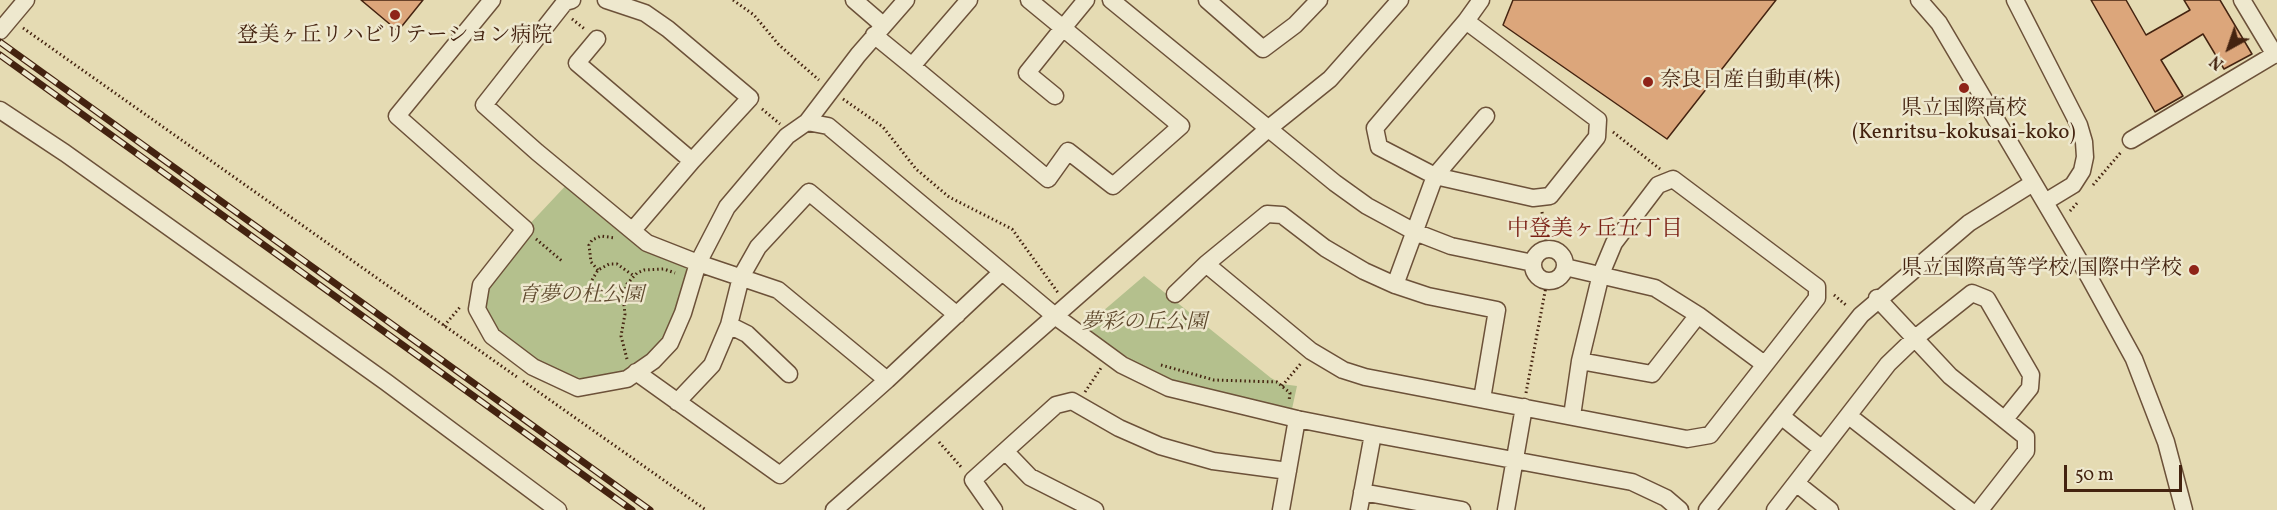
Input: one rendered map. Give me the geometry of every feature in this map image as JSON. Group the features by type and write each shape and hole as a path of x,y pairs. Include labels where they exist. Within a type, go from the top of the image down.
{"street":[{"path":"0,31 26,0"},
{"path":"492,0 398,116 525,229 481,285 477,309 492,336 533,367 578,388 627,379 670,344 683,313 698,263 727,207 787,136 807,122 830,90 906,0"},
{"path":"572,0 564,2 484,105 646,243 778,290 887,381"},
{"path":"606,0 645,14 668,29 750,98 633,230"},
{"path":"854,0 912,66 1048,179 1068,151 1113,186 1181,126 1029,0"},
{"path":"912,66 969,0"},
{"path":"1055,96 1028,73 1086,0"},
{"path":"1112,0 1335,183 1368,206 1414,232 1451,246 1533,263"},
{"path":"1207,0 1263,49 1295,25 1319,0"},
{"path":"834,510 1269,128 1330,79 1400,0"},
{"path":"1466,21 1598,120 1597,136 1550,196 1533,198 1435,176 1379,147 1375,129 1481,0"},
{"path":"1919,0 1939,23 2090,277 2134,359 2166,442 2184,510"},
{"path":"2015,0 2079,125 2084,142 2085,157 2082,171 2073,185 2045,202"},
{"path":"2131,140 2276,54 2242,0"},
{"path":"597,39 578,63 692,161"},
{"path":"0,110 65,153 386,382 558,510"},
{"path":"1395,285 1435,176 1486,116"},
{"path":"807,122 828,126 1055,316 1122,365 1169,388 1292,413 1373,434 1632,482 1666,498 1680,510"},
{"path":"1206,264 1311,351 1343,370 1365,377 1687,439 1710,435 1817,298 1817,287 1673,179 1658,185 1614,243 1601,274 1580,361 1572,416"},
{"path":"1687,510 1697,506 1707,510 1861,315 1877,298 1969,223 2033,183"},
{"path":"676,402 712,365 729,325 741,277 758,247 808,192 957,315"},
{"path":"1175,294 1206,264 1267,214 1282,215 1325,248 1364,271 1395,285 1428,296 1497,310 1482,399"},
{"path":"1548,249 1554,250 1563,257 1565,267 1561,276 1547,281 1542,280 1535,273 1533,263 1538,253 1548,249"},
{"path":"1565,267 1655,288 1698,315 1764,364"},
{"path":"636,372 780,475 887,381 1002,272"},
{"path":"1774,510 1888,364 1914,339 1972,293 1986,299 2031,375 2030,388 2005,419"},
{"path":"1877,298 1950,376 2026,437 2026,451 1980,510"},
{"path":"1580,361 1652,374 1698,315"},
{"path":"729,325 747,334 789,374"},
{"path":"994,510 973,480 1056,405 1072,401 1119,428 1160,446 1213,461 1288,471"},
{"path":"1506,510 1524,407"},
{"path":"1281,510 1288,471 1292,413"},
{"path":"1781,416 1821,448"},
{"path":"1849,416 1969,510"},
{"path":"1359,510 1373,434"},
{"path":"1006,452 1030,477 1095,510"},
{"path":"1796,483 1830,510"},
{"path":"1362,492 1462,510"}],"path":[{"path":"733,0 754,15 779,45 830,90 883,127 916,169 949,197 1012,229 1059,294"},
{"path":"22,27 706,510"},
{"path":"750,98 781,125"},
{"path":"1598,120 1673,179"},
{"path":"2090,189 2131,140"},
{"path":"1541,197 1546,240"},
{"path":"525,229 562,261"},
{"path":"598,270 591,262 592,240 601,236 616,239"},
{"path":"592,280 598,270 609,264 617,264 634,276"},
{"path":"654,264 693,281"},
{"path":"636,372 628,362 621,336 625,314 624,290 634,276 644,270 664,269"},
{"path":"1524,407 1547,281"},
{"path":"1817,287 1827,289 1851,309"},
{"path":"1282,386 1311,351"},
{"path":"1157,363 1214,380 1277,382 1290,393 1292,413"},
{"path":"1077,403 1102,366"},
{"path":"939,442 973,480"}],"green space":[{"name":"育夢の杜公園","path":"571,180 633,230 698,263 670,343 627,379 578,388 533,367 477,309 481,285 525,229"},
{"name":"夢彩の丘公園","path":"1144,276 1271,378 1282,384 1297,386 1292,409 1235,399 1191,388 1145,368 1082,329"}],"building":[{"name":"登美ヶ丘リハビリテーション病院","path":"361,0 423,0 398,31"},
{"name":"奈良日産自動車(株)","path":"1513,0 1776,0 1667,139 1503,25"},
{"path":"2091,0 2126,0 2146,35 2190,10 2184,0 2220,0 2252,54 2224,69 2203,34 2161,60 2183,96 2155,112"}],"railway":[{"path":"0,42 650,510"},
{"path":"0,55 632,510"}],"place":[{"name":"登美ヶ丘リハビリテーション病院","path":"395,15"},
{"name":"奈良日産自動車(株)","path":"1648,82"},
{"name":"県立国際高校 (Kenritsu-kokusai-koko)","path":"1964,88"},
{"name":"県立国際高等学校/国際中学校","path":"2194,270"}],"district":[{"name":"中登美ヶ丘五丁目","path":"1595,231"}]}
